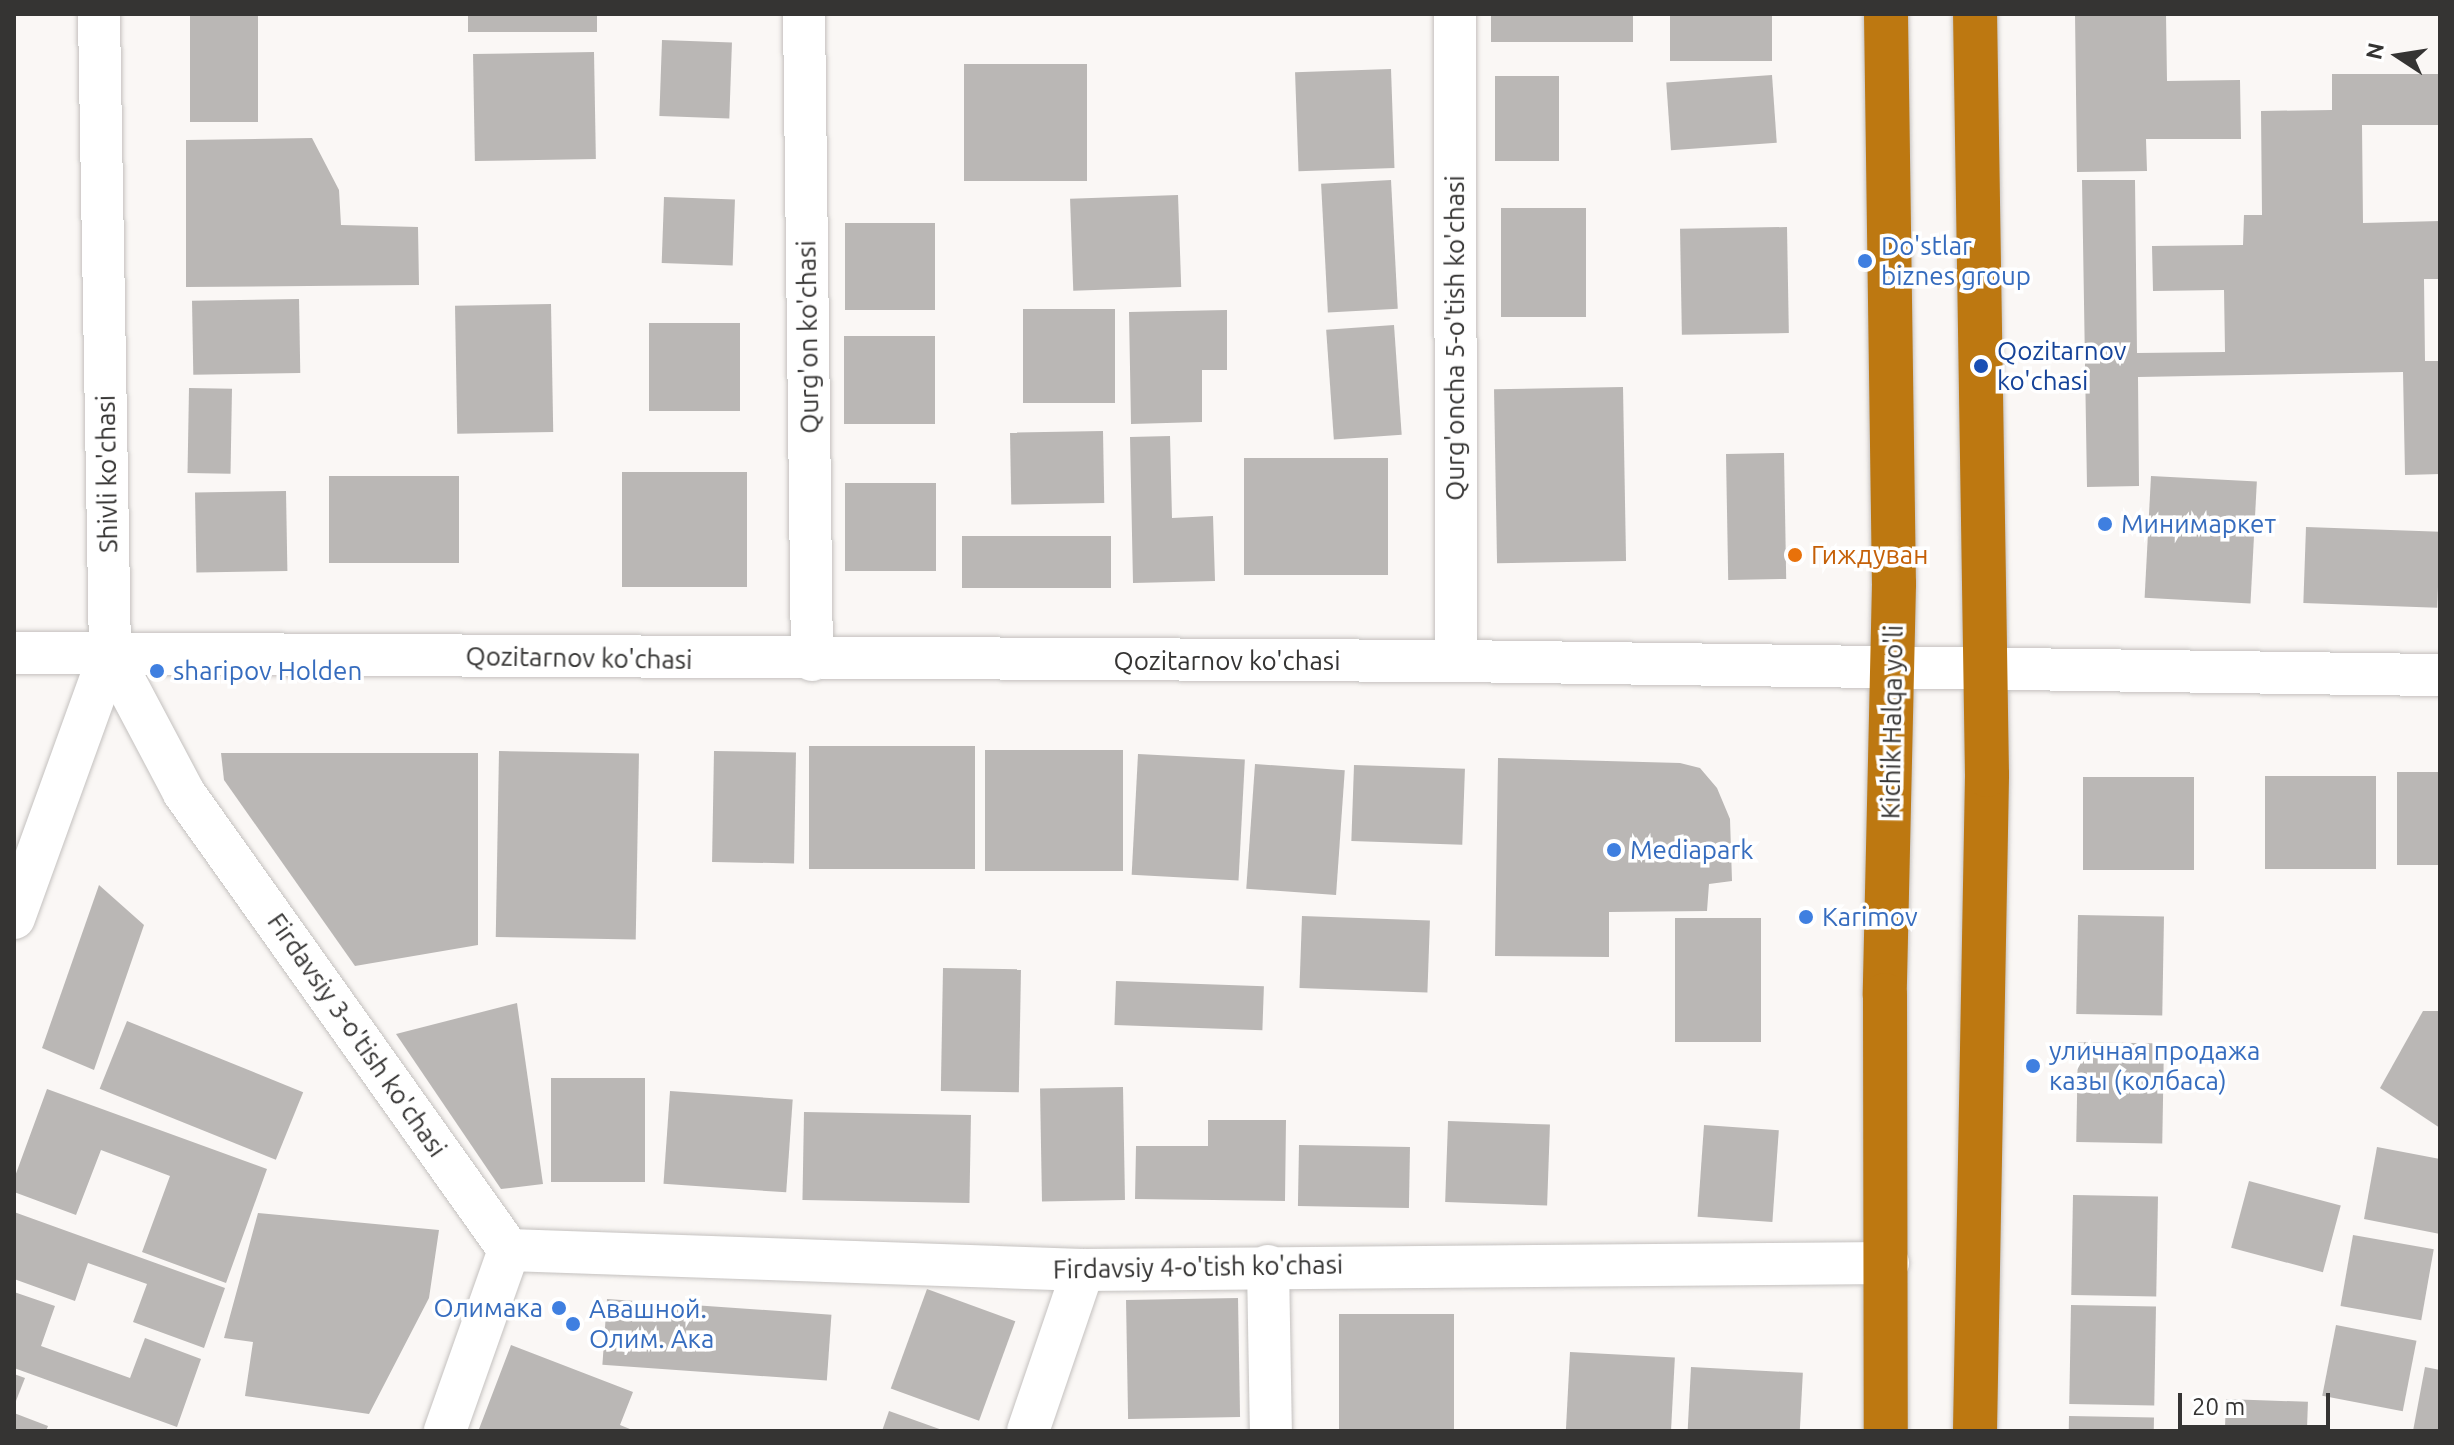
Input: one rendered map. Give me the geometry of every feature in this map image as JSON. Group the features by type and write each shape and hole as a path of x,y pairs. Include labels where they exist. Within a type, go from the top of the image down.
{"highway":[{"name":"Kichik Halqa yo'li","path":"1886,14 1894,511 1885,995 1886,1431"},
{"path":"1975,14 1987,841 1975,1431"}],"street":[{"name":"Shivli ko'chasi","path":"14,918 110,653 99,14"},
{"name":"Qurg'on ko'chasi","path":"804,14 812,660"},
{"name":"Qurg'oncha 5-o'tish ko'chasi","path":"1455,14 1456,661"},
{"name":"Qozitarnov ko'chasi","path":"14,653 812,660 1456,661 2440,675"},
{"name":"Firdavsiy 3-o'tish ko'chasi","path":"110,653 184,793 509,1250"},
{"name":"Firdavsiy 4-o'tish ko'chasi","path":"509,1250 1083,1270 1888,1263"},
{"path":"445,1431 509,1250"},
{"path":"1268,1266 1271,1431"},
{"path":"1028,1431 1083,1270"}],"building":[{"path":"190,14 258,14 258,122 190,122"},
{"path":"468,14 597,14 597,32 468,32"},
{"path":"1491,14 1633,14 1633,42 1491,42"},
{"path":"1670,14 1772,14 1772,61 1670,61"},
{"path":"2075,14 2166,14 2167,81 2240,80 2241,139 2146,139 2147,171 2077,172"},
{"path":"662,40 732,42 729,118 659,116"},
{"path":"594,52 596,159 475,161 473,54"},
{"path":"964,64 1087,64 1087,181 964,181"},
{"path":"1391,69 1394,168 1299,171 1295,72"},
{"path":"2332,74 2440,74 2440,125 2362,125 2363,223 2440,221 2440,279 2424,279 2425,361 2440,361 2440,474 2405,475 2403,372 2138,377 2139,486 2087,487 2082,180 2135,180 2137,353 2225,352 2224,290 2153,291 2152,246 2243,245 2244,215 2262,215 2261,111 2332,110"},
{"path":"1772,75 1777,143 1671,150 1666,82"},
{"path":"1495,76 1559,76 1559,161 1495,161"},
{"path":"312,138 339,190 341,225 418,227 419,285 186,287 186,140"},
{"path":"1391,180 1398,309 1328,312 1321,184"},
{"path":"1178,195 1181,287 1073,291 1070,199"},
{"path":"664,197 735,199 733,265 662,263"},
{"path":"1501,208 1586,208 1586,317 1501,317"},
{"path":"845,223 935,223 935,310 845,310"},
{"path":"1787,227 1789,333 1682,335 1680,229"},
{"path":"299,299 300,373 193,375 192,301"},
{"path":"551,304 553,432 457,434 455,306"},
{"path":"1023,309 1115,309 1115,403 1023,403"},
{"path":"1227,310 1227,370 1202,370 1202,422 1131,424 1129,312"},
{"path":"649,323 740,323 740,411 649,411"},
{"path":"1394,325 1402,435 1334,439 1326,330"},
{"path":"844,336 935,336 935,424 844,424"},
{"path":"1623,387 1626,561 1497,563 1494,389"},
{"path":"189,388 232,389 231,474 188,473"},
{"path":"1103,431 1104,503 1011,505 1010,433"},
{"path":"1170,436 1172,518 1213,516 1215,581 1133,583 1130,437"},
{"path":"1784,453 1786,579 1728,580 1726,454"},
{"path":"1244,458 1388,458 1388,575 1244,575"},
{"path":"622,472 747,472 747,587 622,587"},
{"path":"329,476 459,476 459,563 329,563"},
{"path":"2151,476 2257,482 2250,603 2145,598"},
{"path":"845,483 936,483 936,571 845,571"},
{"path":"286,491 287,571 196,573 195,493"},
{"path":"2306,527 2440,532 2437,608 2303,603"},
{"path":"962,536 1111,536 1111,588 962,588"},
{"path":"809,746 975,746 975,869 809,869"},
{"path":"985,750 1123,750 1123,871 985,871"},
{"path":"499,751 639,753 636,939 496,937"},
{"path":"714,751 796,752 794,863 712,862"},
{"path":"221,753 478,753 478,945 355,966 224,780"},
{"path":"1138,754 1245,760 1239,880 1132,875"},
{"name":"Mediapark","path":"1498,758 1680,763 1700,768 1717,788 1730,819 1732,881 1709,884 1707,911 1609,912 1609,957 1495,956"},
{"path":"1255,764 1345,770 1336,895 1246,889"},
{"path":"1354,765 1465,769 1462,845 1351,841"},
{"path":"2397,772 2440,772 2440,865 2397,865"},
{"path":"2265,776 2376,776 2376,869 2265,869"},
{"path":"2083,777 2194,777 2194,870 2083,870"},
{"path":"99,885 144,925 94,1070 42,1048"},
{"path":"2078,915 2164,917 2162,1015 2076,1014"},
{"path":"1302,916 1430,920 1427,992 1299,988"},
{"path":"1675,918 1761,918 1761,1042 1675,1042"},
{"path":"943,968 1021,969 1019,1092 941,1091"},
{"path":"1116,981 1264,986 1262,1030 1114,1025"},
{"path":"517,1003 543,1184 501,1189 396,1034"},
{"path":"2423,1011 2440,1011 2440,1128 2380,1088"},
{"path":"127,1021 303,1092 276,1160 100,1089"},
{"path":"2078,1042 2164,1044 2162,1143 2076,1142"},
{"path":"551,1078 645,1078 645,1182 551,1182"},
{"path":"1123,1087 1125,1200 1042,1201 1040,1088"},
{"path":"47,1089 267,1169 226,1283 142,1252 170,1176 101,1150 76,1215 14,1192 14,1179"},
{"path":"670,1091 793,1100 786,1192 664,1184"},
{"path":"804,1112 971,1115 969,1203 802,1200"},
{"path":"1208,1120 1286,1120 1285,1201 1135,1199 1136,1146 1208,1146"},
{"path":"1448,1121 1550,1125 1547,1206 1445,1202"},
{"path":"1704,1125 1779,1130 1772,1222 1698,1217"},
{"path":"1299,1145 1410,1147 1409,1208 1298,1206"},
{"path":"2377,1147 2440,1159 2440,1234 2364,1219"},
{"path":"2249,1181 2341,1206 2323,1272 2231,1248"},
{"path":"2073,1195 2158,1196 2156,1296 2071,1295"},
{"path":"14,1212 225,1288 204,1348 133,1322 147,1284 88,1263 75,1301 14,1279"},
{"path":"258,1213 439,1230 429,1298 369,1414 245,1396 253,1342 224,1338"},
{"path":"2353,1235 2434,1249 2421,1320 2340,1306"},
{"path":"927,1289 1015,1321 979,1421 891,1389"},
{"path":"14,1292 55,1306 41,1346 130,1378 145,1338 201,1359 177,1427 14,1368"},
{"path":"1238,1298 1240,1417 1128,1419 1126,1300"},
{"path":"607,1299 831,1315 827,1381 602,1365"},
{"path":"2071,1305 2156,1306 2154,1405 2069,1404"},
{"path":"1339,1314 1454,1314 1454,1431 1339,1431"},
{"path":"2336,1325 2416,1341 2403,1411 2322,1396"},
{"path":"511,1345 633,1392 620,1425 635,1431 479,1429"},
{"path":"1570,1352 1675,1357 1671,1431 1566,1431"},
{"path":"1691,1367 1803,1373 1800,1431 1688,1431"},
{"path":"2425,1367 2440,1370 2440,1431 2413,1431"},
{"path":"14,1374 25,1378 14,1406"},
{"path":"2226,1399 2308,1402 2307,1431 2225,1431"},
{"path":"889,1411 945,1431 882,1431"},
{"path":"14,1413 48,1426 46,1431 14,1431"},
{"path":"2069,1416 2154,1417 2154,1431 2069,1431"}],"place":[{"name":"Do'stlar biznes group","path":"1865,261"},
{"name":"Qozitarnov ko'chasi","path":"1981,366"},
{"name":"Минимаркет","path":"2105,524"},
{"name":"Гиждуван","path":"1795,555"},
{"name":"sharipov Holden","path":"157,671"},
{"name":"Mediapark","path":"1614,850"},
{"name":"Karimov","path":"1806,917"},
{"name":"уличная продажа казы (колбаса)","path":"2033,1066"},
{"name":"Олимака","path":"559,1308"},
{"name":"Авашной. Олим. Ака","path":"573,1324"}]}
